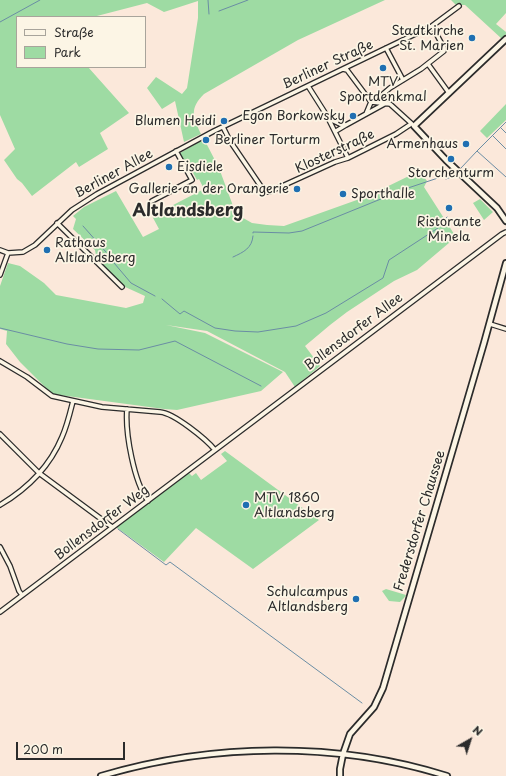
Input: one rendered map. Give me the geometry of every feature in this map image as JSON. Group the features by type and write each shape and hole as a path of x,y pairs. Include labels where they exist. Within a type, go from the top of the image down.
{"main road":[{"path":"505,40 449,93 412,125 454,168 497,208 506,221"},
{"name":"Fredersdorfer Chaussee","path":"340,776 342,754 350,734 374,706 383,688 490,324 506,263"},
{"path":"101,776 150,763 198,755 256,750 342,754 396,762 447,776"}],"street":[{"name":"Berliner Straße","path":"203,137 432,26 459,6"},
{"path":"380,102 383,94 428,64 444,51 444,48 432,26"},
{"path":"386,48 403,80"},
{"path":"428,64 449,93"},
{"path":"343,69 347,70 371,102"},
{"path":"308,86 336,131 348,158"},
{"path":"371,102 386,103 395,107 412,125"},
{"path":"366,114 371,102"},
{"path":"336,131 386,103"},
{"path":"329,119 346,125"},
{"name":"Klosterstraße","path":"223,127 230,141 266,192 273,191 338,161 348,158 412,125"},
{"name":"Berliner Allee","path":"0,250 8,253 20,253 30,249 72,210 90,198 203,137"},
{"path":"152,201 192,180 176,151"},
{"path":"57,223 122,287"},
{"name":"Bollensdorfer Allee","path":"215,450 506,232"},
{"path":"0,275 8,253"},
{"path":"490,324 506,329"},
{"path":"0,361 27,377 50,395 99,406 169,414 205,440 215,450"},
{"path":"0,505 20,492 39,473 53,455 62,437 73,401"},
{"path":"127,409 127,424 132,456 142,494 148,501"},
{"path":"0,434 39,473 112,528"},
{"name":"Bollensdorfer Weg","path":"0,612 215,450"},
{"path":"0,547 22,595"}],"green space":[{"path":"0,0 385,0 298,40 204,94 199,99 194,109 194,118 201,134 184,142 175,101 162,109 147,88 156,77 182,94 187,88 198,18 198,1 164,12 147,3 97,16 16,16 16,68 89,68 129,113 100,133 108,149 79,167 76,162 32,196 17,179 4,160 15,149 0,115"},
{"path":"451,0 506,0 506,13 496,24 506,32 506,34 502,39 465,5 456,5"},
{"path":"506,104 506,120 487,138 480,131"},
{"path":"204,139 219,168 236,214 252,223 284,226 368,196 415,173 421,173 427,181 424,187 456,237 417,270 394,281 347,312 305,346 320,366 295,387 285,372 207,331 166,325 205,333 283,372 261,391 177,410 52,394 20,362 6,344 7,331 0,329 0,286 8,263 20,266 44,283 56,295 126,308 143,303 145,296 123,286 97,261 95,250 73,229 76,219 73,216 84,207 116,191 143,237 159,229 152,216 204,189 187,162 184,163 180,153"},
{"path":"480,199 493,212 484,220 473,203"},
{"path":"225,451 319,520 253,569 196,528 164,562 116,527 189,473 192,476 196,473 201,480 227,461 221,454"},
{"path":"386,589 406,595 400,602 389,601 382,591"}],"waterway":[{"path":"0,22 40,0"},
{"path":"208,0 209,14"},
{"path":"219,11 248,0"},
{"path":"477,151 506,122"},
{"path":"501,128 506,133"},
{"path":"493,136 506,149"},
{"path":"461,168 477,151 506,177"},
{"path":"446,179 454,176"},
{"path":"253,233 289,233 302,231 408,188 438,178"},
{"path":"162,299 180,314 184,311 215,328 258,332 296,326 326,313 383,278 389,260 438,228 447,217"},
{"path":"83,226 106,252"},
{"path":"233,257 249,247 253,236"},
{"path":"109,257 131,283 155,296"},
{"path":"0,328 67,344 98,349 139,350 175,341 261,386"},
{"path":"118,529 166,565 170,562 362,703"}],"place":[{"name":"Stadtkirche St. Marien","path":"472,38"},
{"name":"MTV Sportdenkmal","path":"383,68"},
{"name":"Egon Borkowsky","path":"353,116"},
{"name":"Blumen Heidi","path":"224,121"},
{"name":"Berliner Torturm","path":"206,140"},
{"name":"Armenhaus","path":"466,144"},
{"name":"Storchenturm","path":"451,159"},
{"name":"Eisdiele","path":"169,167"},
{"name":"Gallerie an der Orangerie","path":"297,189"},
{"name":"Sporthalle","path":"343,194"},
{"name":"Ristorante Minela","path":"449,208"},
{"name":"Rathaus Altlandsberg","path":"47,250"},
{"name":"MTV 1860 Altlandsberg","path":"246,505"},
{"name":"Schulcampus Altlandsberg","path":"356,599"}],"district":[{"name":"Altlandsberg","path":"188,211"}]}
